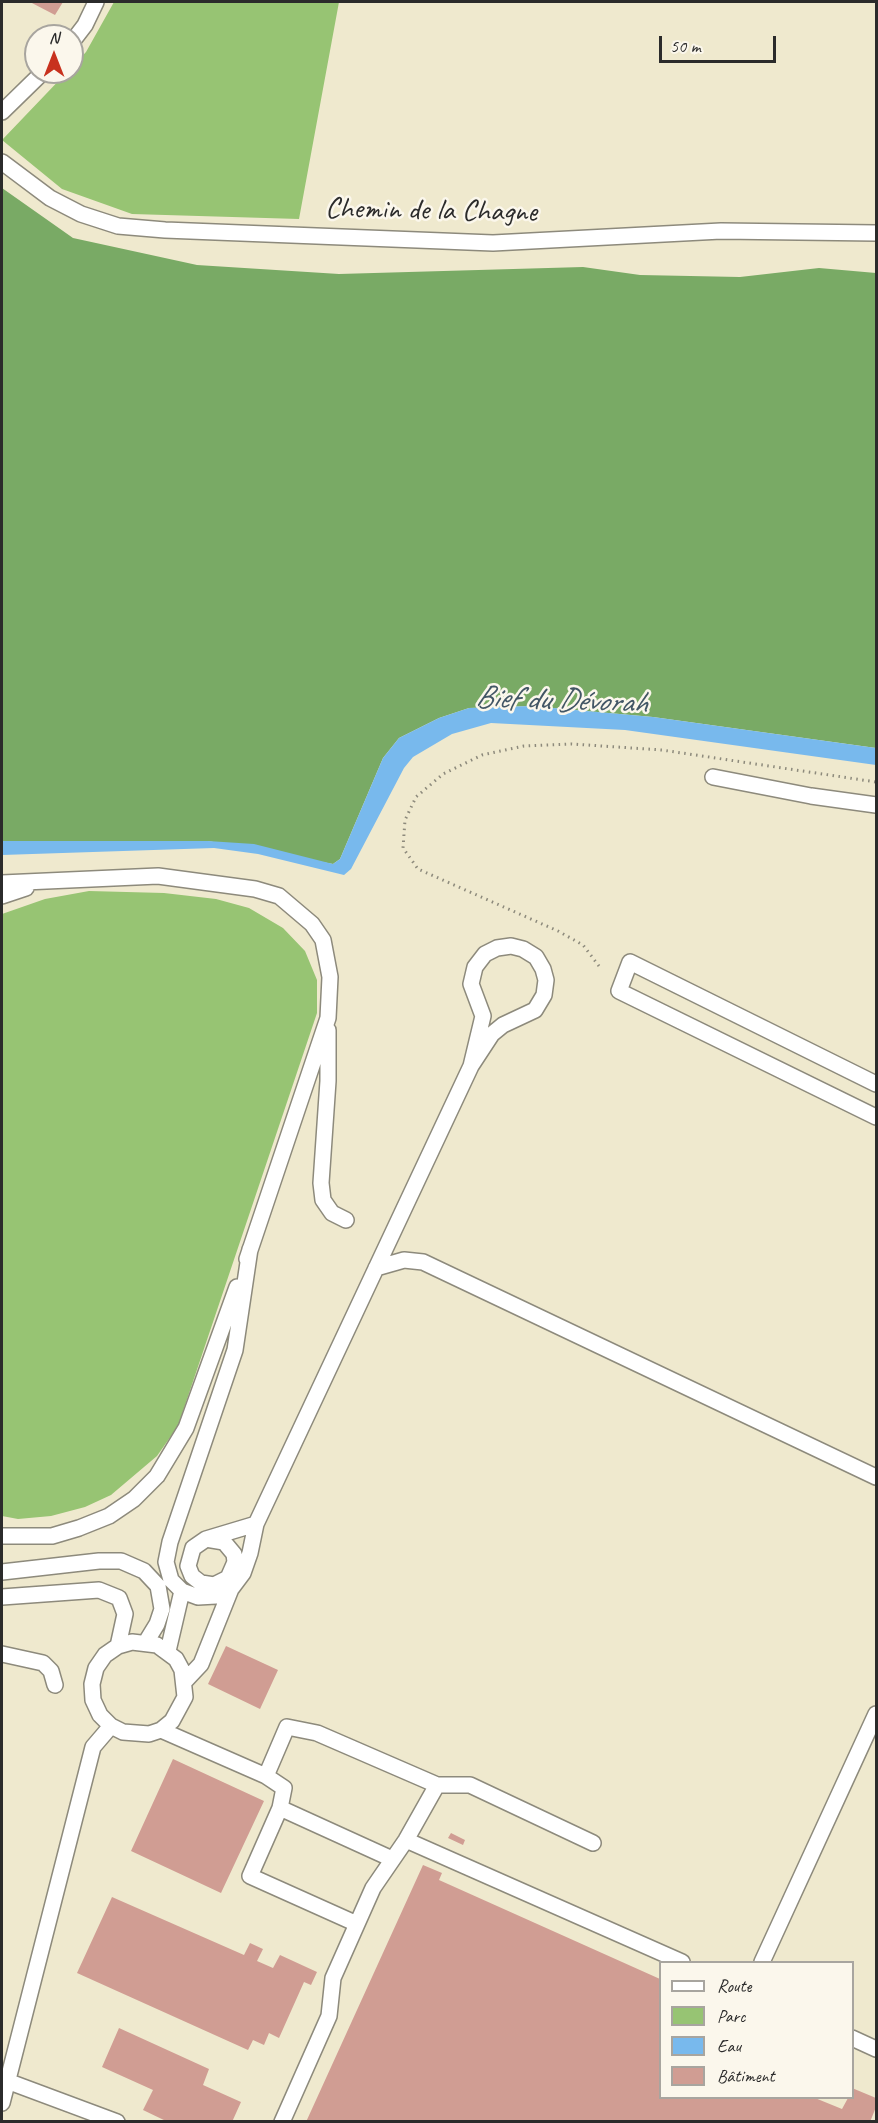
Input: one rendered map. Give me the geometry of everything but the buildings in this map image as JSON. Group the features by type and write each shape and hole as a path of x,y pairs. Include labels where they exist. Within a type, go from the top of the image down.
{"street":[{"path":"84,26 96,2"},
{"path":"2,112 31,84"},
{"name":"Chemin de la Chagne","path":"2,162 50,198 81,214 118,226 165,230 493,243 721,231 876,233"},
{"path":"713,777 811,796 876,805"},
{"path":"2,883 158,876 255,889 279,896 312,924 323,940 330,977 328,1081 321,1184 323,1200 332,1213 346,1220"},
{"path":"2,896 52,881"},
{"path":"185,1681 201,1664 231,1589 243,1573 256,1524 471,1066 492,1034 503,1025 535,1010 544,994 546,980 543,969 536,957 524,949 511,946 497,948 485,954 475,967 471,984 483,1016 471,1066"},
{"path":"876,1084 630,962 619,991 876,1117"},
{"path":"2,1536 52,1536 79,1528 109,1516 134,1499 157,1476 186,1428 250,1249 328,1018"},
{"path":"231,1589 216,1596 198,1597 182,1592 171,1580 166,1562 170,1542 235,1350 250,1249"},
{"path":"376,1268 404,1260 433,1266 876,1477"},
{"path":"207,1539 256,1524"},
{"path":"2,1572 99,1561 121,1562 144,1571 158,1586 162,1609 157,1624 146,1642"},
{"path":"2,1597 99,1590 119,1598 125,1614 118,1646"},
{"path":"168,1651 182,1592"},
{"path":"161,1730 180,1710 185,1697 185,1681 176,1659 168,1651 146,1642 118,1646 105,1655 96,1668 92,1684 93,1700 100,1715 111,1726 136,1735 161,1730 266,1776 284,1788 280,1808 250,1876 357,1924"},
{"path":"2,1654 43,1663 51,1671 55,1685"},
{"path":"762,1961 876,1714"},
{"path":"2,2103 93,1746 111,1726"},
{"path":"266,1776 287,1727 317,1733 437,1785 470,1785 593,1843"},
{"path":"282,2121 329,2016 333,1978 377,1880 406,1840 437,1785"},
{"path":"280,1808 392,1859"},
{"path":"406,1840 680,1961"},
{"path":"854,2039 876,2049"},
{"path":"7,2081 117,2121"}],"path":[{"path":"599,966 583,945 558,931 418,869 403,848 405,820 416,797 443,774 482,755 524,746 572,744 662,750 876,782"}],"green space":[{"path":"114,2 339,2 299,219 132,214 62,189 2,140 56,84 84,84 84,54"},
{"path":"2,188 73,238 197,265 339,274 583,267 640,275 740,277 819,268 876,273 876,748 653,717 531,706 469,708 439,718 399,738 383,758 340,859 333,864 208,841 2,841"},
{"path":"89,891 164,893 216,899 249,908 283,928 305,951 317,980 317,1013 178,1426 157,1456 111,1495 85,1507 51,1516 18,1519 2,1516 2,914 45,899"}],"water":[{"path":"531,706 653,717 876,748 876,765 625,730 491,723 452,734 413,757 404,768 351,869 344,875 258,854 214,848 2,855 2,841 208,841 254,844 333,864 340,859 383,758 399,738 439,718 469,708"}],"water label":[{"name":"Bief du Dévorah","path":"561,701"}]}
